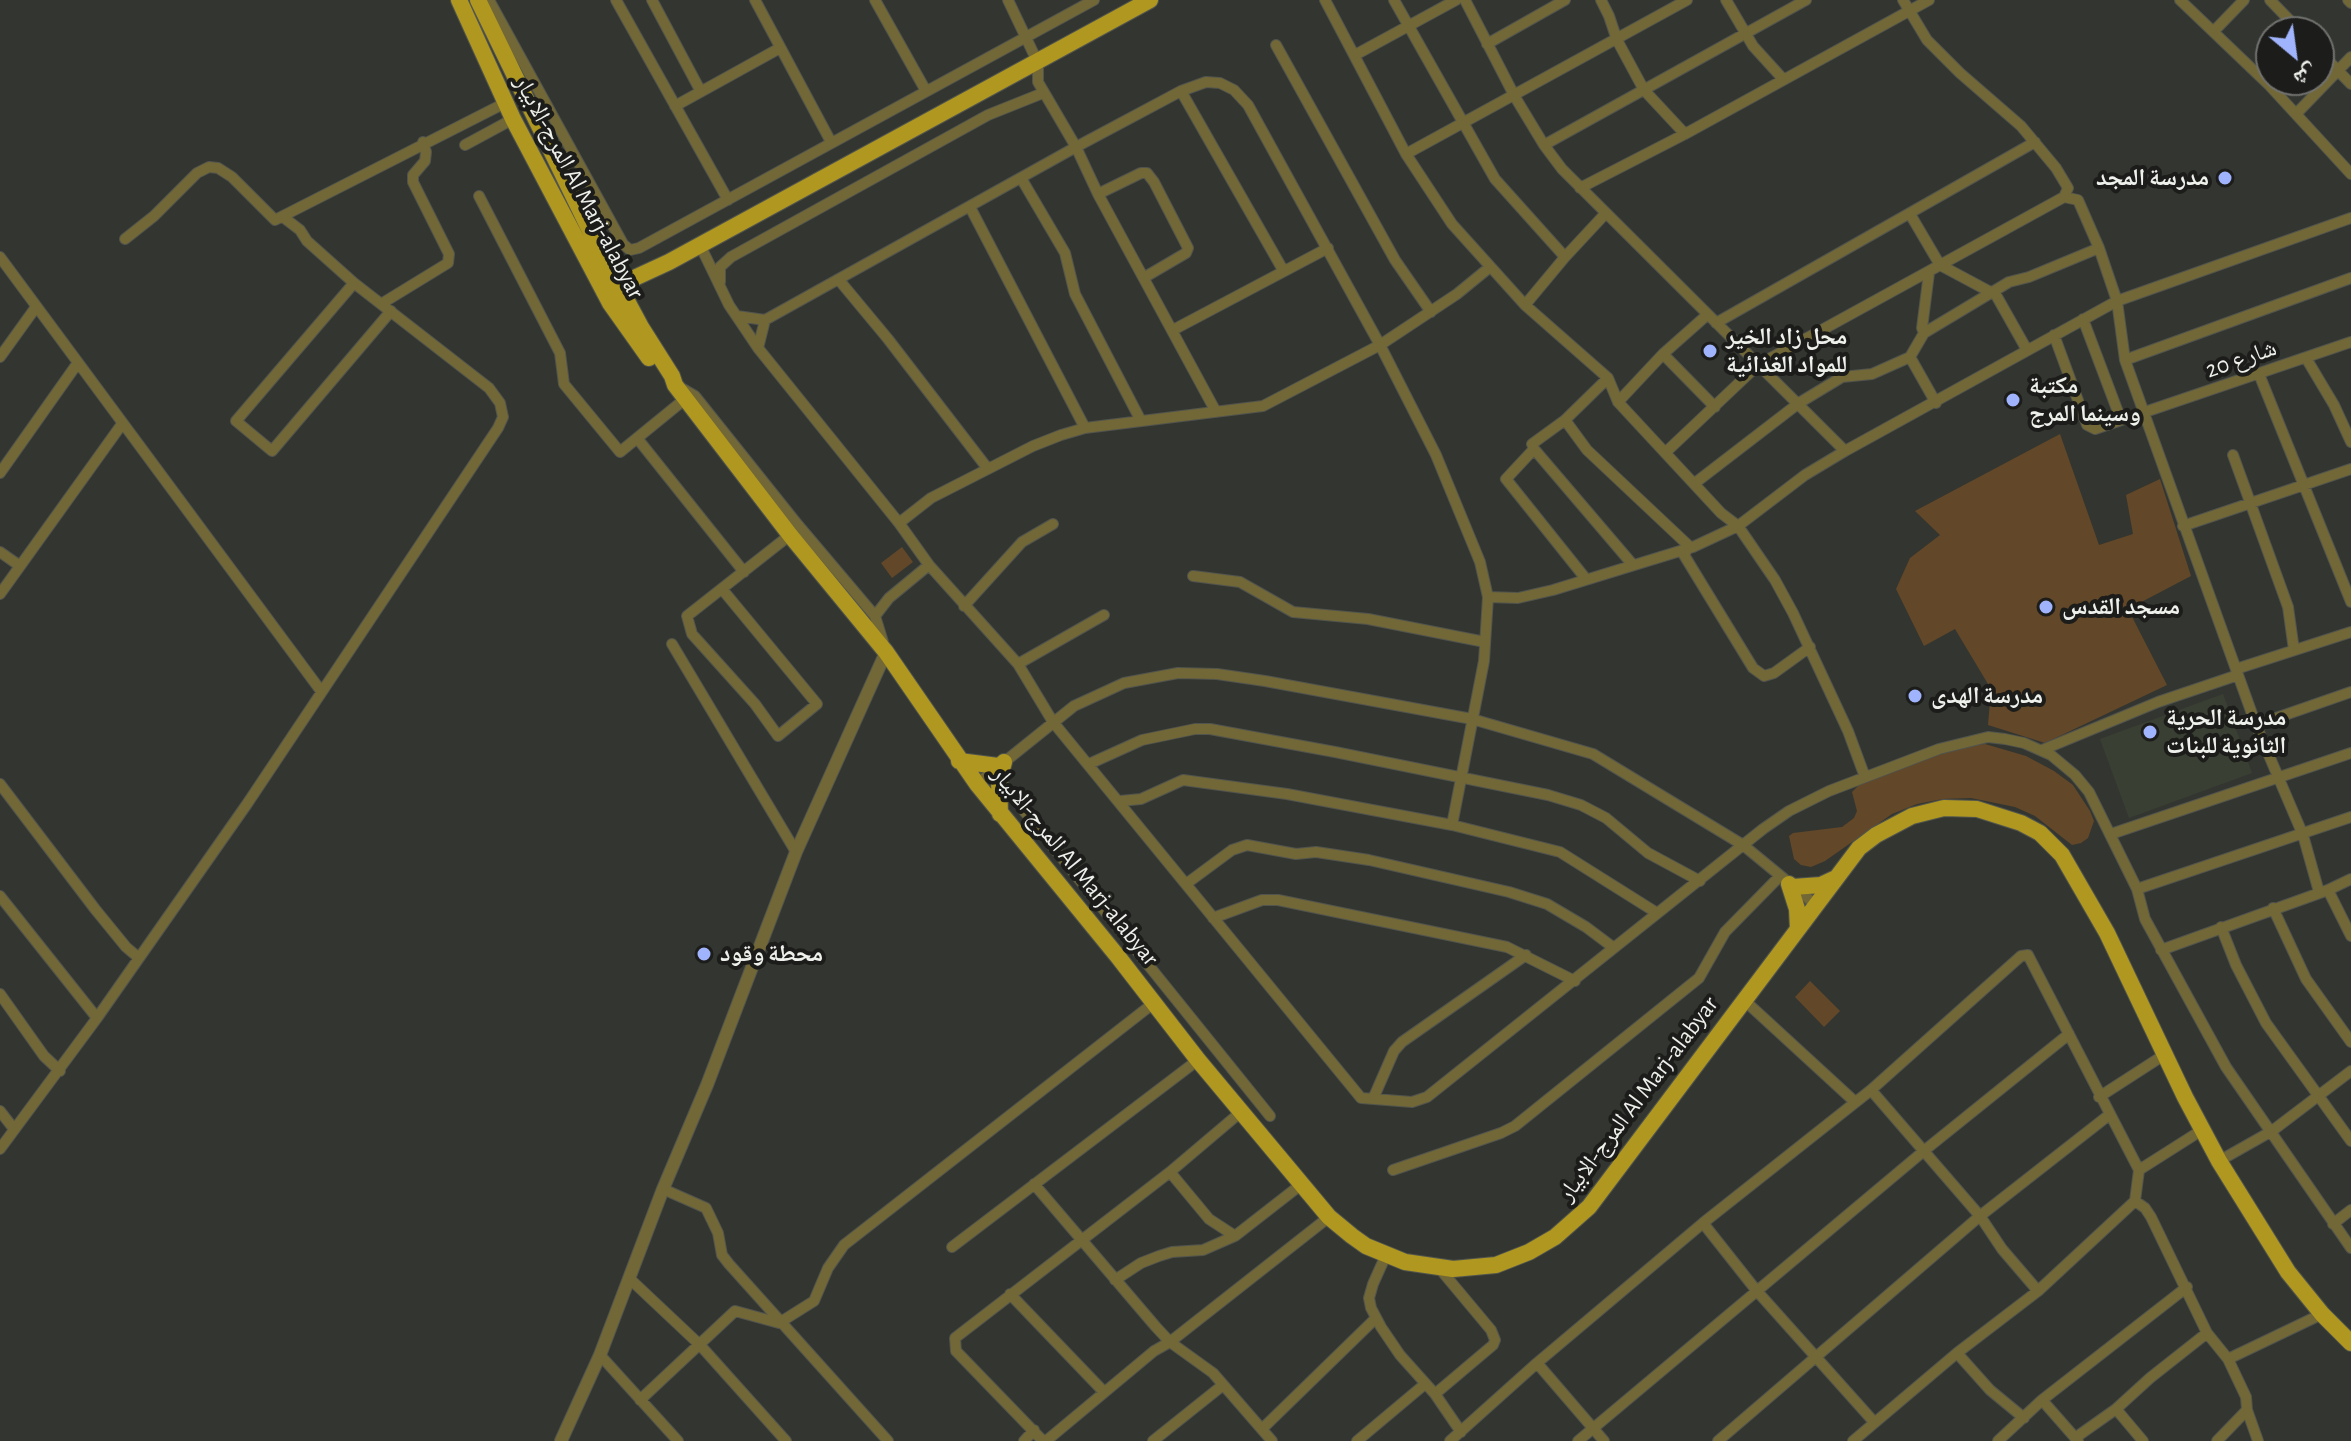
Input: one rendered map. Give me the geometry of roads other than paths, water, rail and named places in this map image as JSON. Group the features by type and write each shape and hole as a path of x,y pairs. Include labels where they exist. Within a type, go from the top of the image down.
{"main road":[{"name":"المرج-الابيار Al Marj-alabyar","path":"459,0 513,119 650,359 679,391 790,535 886,652 959,761 1155,1002 1198,1060 1329,1217 1366,1246 1417,1265 1440,1269 1496,1265 1529,1252 1569,1227 1589,1207 1633,1150 1859,848 1912,816 1944,808 1968,808 1992,813 2033,829 2054,846 2075,874 2219,1161 2288,1272 2322,1314 2351,1343"},
{"name":"المرج-الابيار Al Marj-alabyar","path":"478,0 608,266 614,294 634,314 679,391"},
{"path":"614,294 1150,0"},
{"path":"608,266 641,279"},
{"path":"634,314 634,299 641,279"},
{"path":"959,761 1000,769 1000,814"},
{"path":"1798,929 1797,909 1787,882 1821,885 1837,877"}],"street":[{"path":"489,0 627,248 639,248 1094,0"},
{"path":"616,0 728,200"},
{"path":"652,0 700,90"},
{"path":"755,0 831,142"},
{"path":"875,0 926,91"},
{"path":"1008,0 1038,63 1038,82 1043,93 1076,147 1098,194 1215,410"},
{"path":"1325,0 1406,154 1452,224 1525,305 1608,378 1618,402 1721,513 1738,526 1775,580 1810,647 1865,777"},
{"path":"1394,0 1495,179 1565,257"},
{"path":"1355,55 1456,0"},
{"path":"1465,0 1515,97 1544,145 1580,188 1845,451"},
{"path":"1487,44 1565,0"},
{"path":"1601,0 1617,40 1644,90 1685,134"},
{"path":"1406,154 1687,0"},
{"path":"1726,0 1746,35 1767,64 1783,79"},
{"path":"1544,145 1806,0"},
{"path":"1666,452 1758,365 2064,197 2068,188 2035,142 1927,40 1903,0"},
{"path":"1580,188 1929,0"},
{"path":"2180,0 2296,114 2351,174"},
{"path":"2214,31 2244,0"},
{"path":"2270,0 2286,16"},
{"path":"1276,45 1395,260 1431,312"},
{"path":"675,106 780,48"},
{"path":"2296,114 2351,57"},
{"path":"2337,69 2351,84"},
{"path":"737,316 765,320 1181,91 1206,82 1220,83 1234,90 1248,105 1380,345 1436,455 1476,547 1488,597 1485,642 1482,673 1452,825"},
{"path":"1181,91 1283,270"},
{"path":"720,284 720,267 731,257 988,115 1043,93"},
{"path":"125,239 154,216 197,173 209,167 218,168 232,177 275,220 423,142 505,103"},
{"path":"465,145 513,119"},
{"path":"381,304 448,263 449,254 413,182 413,175 425,161 423,142"},
{"path":"1618,402 1663,354 1711,319 1910,214 2035,142"},
{"path":"1098,194 1141,173 1147,173 1154,182 1188,248 1186,253 1145,277"},
{"path":"1021,178 1065,253 1075,294 1141,421"},
{"path":"479,196 560,353 564,384 620,452 637,438 679,391 695,396 875,616 886,652 796,852 600,1355 561,1441"},
{"path":"2064,197 2078,200 2099,248 2117,301 2125,360 2183,526 2277,779 2324,891 2351,936"},
{"path":"300,230 305,206"},
{"path":"970,207 1085,428"},
{"path":"1525,305 1605,214"},
{"path":"1910,214 1940,265 1991,292 2027,350"},
{"path":"0,1149 60,1071 247,804 503,417 500,403 489,388 354,283 283,217"},
{"path":"1488,597 1518,598 1553,590 1693,547 1738,526 1805,475 1845,451 2117,301 2351,218"},
{"path":"700,245 737,316 758,348 899,523 929,565 1018,664 1053,722 1361,1098 1412,1102 1427,1097 1789,811 1939,749 1988,737 2024,743 2042,750 2075,775 2089,792 2137,889 2145,919 2226,1067 2351,1248"},
{"path":"1173,330 1328,248"},
{"path":"1695,483 1799,403 1842,377 1872,374 1910,357 1924,333 1991,292 2009,282 2099,248"},
{"path":"0,257 321,691"},
{"path":"899,523 931,498 1033,446 1085,428 1263,406 1380,345 1431,312 1490,267"},
{"path":"1924,333 1922,328 1929,273"},
{"path":"2125,360 2351,278"},
{"path":"839,280 988,469"},
{"path":"354,283 236,421 272,451 391,311"},
{"path":"0,357 36,307"},
{"path":"2083,319 2121,420"},
{"path":"758,348 765,320"},
{"name":"شارع 20","path":"2054,335 2089,427 2095,429 2351,342"},
{"path":"1663,354 1715,407"},
{"path":"1910,357 1936,403"},
{"path":"2306,358 2334,405 2351,442"},
{"path":"0,473 77,364"},
{"path":"2259,374 2351,602"},
{"path":"1608,378 1565,420 1532,444 1633,565"},
{"path":"1565,420 1594,458 1689,546"},
{"path":"0,594 122,424"},
{"path":"637,438 744,572"},
{"path":"1534,449 1506,479 1586,579"},
{"path":"2233,455 2288,607 2294,650"},
{"path":"2183,526 2351,469"},
{"path":"964,606 1022,542 1053,524"},
{"path":"722,589 817,704 778,736 755,704 692,634 687,616 790,535"},
{"path":"1689,546 1684,555 1753,668 1764,676 1774,673 1810,647"},
{"path":"0,552 20,566"},
{"path":"875,616 889,598 929,565"},
{"path":"1193,576 1240,582 1293,612 1368,619 1485,642"},
{"path":"1018,664 1104,615"},
{"path":"2042,750 2294,650 2351,632"},
{"path":"672,644 796,852"},
{"path":"977,784 1089,697 1124,683 1178,673 1217,674 1472,719 1602,758 1743,845 1816,905"},
{"path":"2256,725 2351,692"},
{"path":"1089,764 1148,738 1210,729 1548,795 1586,807 1606,818 1648,853 1700,881"},
{"path":"2111,834 2351,753"},
{"path":"1000,769 1270,1116"},
{"path":"1120,801 1141,799 1183,780 1287,794 1452,825 1560,852 1657,913"},
{"path":"0,784 95,909 139,958"},
{"path":"2137,889 2351,817"},
{"path":"1186,884 1232,850 1247,845 1296,854 1316,852 1369,860 1509,892 1547,904 1614,948"},
{"path":"2161,950 2351,879"},
{"path":"1393,1170 1501,1133 1545,1103 1699,978 1725,932 1787,882"},
{"path":"0,896 97,1018"},
{"path":"1213,918 1262,900 1278,900 1507,947 1575,981"},
{"path":"2273,908 2306,979 2351,1042"},
{"path":"2221,927 2236,965 2266,1023 2351,1141"},
{"path":"1119,958 1134,945"},
{"path":"1450,1441 1703,1223 1871,1090 2023,954 2030,958 2139,1170 2135,1201 2038,1291 1957,1353 1853,1441"},
{"path":"1373,1099 1394,1051 1402,1042 1526,955"},
{"path":"0,994 44,1056 60,1071"},
{"path":"1744,1000 1854,1101"},
{"path":"640,1400 735,1311 779,1323 814,1301 828,1268 844,1245 1155,1002"},
{"path":"1578,1441 1756,1290 2069,1034"},
{"path":"2099,1097 2164,1055"},
{"path":"952,1247 1198,1060"},
{"path":"2219,1161 2272,1131 2351,1071"},
{"path":"1871,1090 1980,1216 2002,1249 2038,1291"},
{"path":"0,1111 14,1129"},
{"path":"1242,1111 1170,1172 961,1331 954,1345 979,1376 1045,1441 1154,1351 1170,1342 1329,1217"},
{"path":"1718,1441 1980,1216 2109,1115"},
{"path":"2139,1170 2202,1130"},
{"path":"1170,1172 1209,1219 1235,1236"},
{"path":"1115,1280 1141,1263 1159,1256 1203,1250 1235,1236 1303,1183"},
{"path":"1034,1184 1170,1342 1205,1365 1271,1440"},
{"path":"663,1189 706,1208 718,1233 722,1255 779,1323 888,1441"},
{"path":"2135,1201 2151,1217 2207,1333 2228,1359 2246,1397 2247,1410 2258,1441"},
{"path":"2333,1224 2351,1210"},
{"path":"1703,1223 1756,1290 1874,1422"},
{"path":"1386,1255 1369,1298 1376,1318 1400,1355 1435,1394 1461,1432"},
{"path":"1435,1394 1495,1340 1491,1330 1440,1269"},
{"path":"630,1279 700,1345 786,1441"},
{"path":"1998,1441 2042,1400 2187,1287"},
{"path":"1010,1294 1104,1392"},
{"path":"2228,1359 2322,1314"},
{"path":"1262,1429 1376,1318"},
{"path":"2042,1400 2077,1439 2207,1333"},
{"path":"1957,1353 1990,1390 2024,1418"},
{"path":"600,1355 678,1441"},
{"path":"1537,1363 1604,1441"},
{"path":"1357,1441 1425,1384"},
{"path":"1153,1441 1223,1385"},
{"path":"2116,1409 2143,1441"},
{"path":"2217,1441 2247,1410"},
{"path":"1024,1441 1034,1430"}],"place":[{"name":"مدرسة المجد","path":"2225,178"},
{"name":"محل زاد الخير للمواد الغذائية","path":"1710,351"},
{"name":"مكتبة وسينما المرج","path":"2013,400"},
{"name":"مسجد القدس","path":"2046,607"},
{"name":"مدرسة الهدى","path":"1915,696"},
{"name":"مدرسة الحرية الثانوية للبنات","path":"2150,732"},
{"name":"محطة وقود","path":"704,954"}]}
